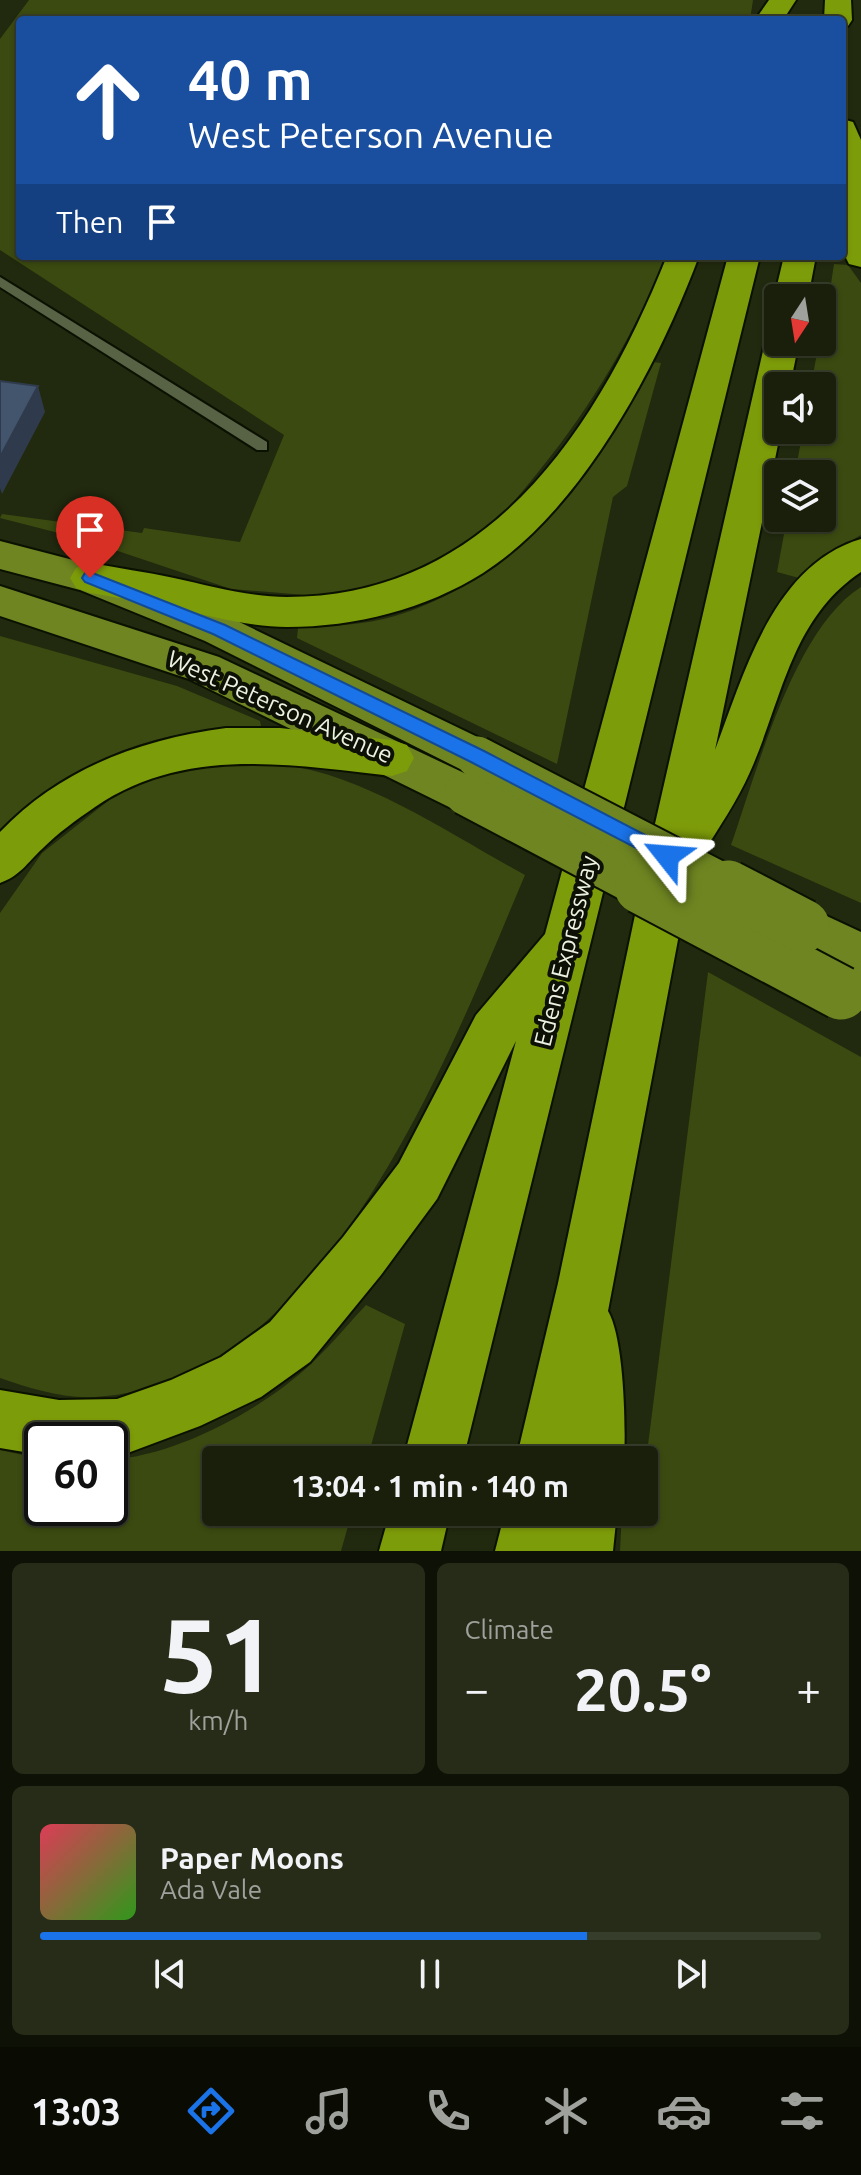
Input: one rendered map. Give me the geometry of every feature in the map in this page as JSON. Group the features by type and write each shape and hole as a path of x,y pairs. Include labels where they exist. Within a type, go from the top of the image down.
{"highway":[{"path":"846,140 851,154 849,225 861,257"},
{"path":"90,578 248,610 287,612 374,605 444,577 474,560 508,532 573,458 606,412 649,338 681,260"},
{"name":"Edens Expressway","path":"437,1446 743,260"},
{"path":"794,284 799,260"},
{"path":"549,1446 586,1283 667,872 779,356"},
{"path":"667,872 731,766 759,685 800,604 826,576 861,553"},
{"path":"0,863 25,833 58,805 96,782 139,762 180,751 225,745 266,745 392,758"},
{"path":"0,1419 59,1429 117,1428 180,1406 241,1377 290,1342 362,1256 418,1181 494,1031 569,939"},
{"path":"586,1283 595,1446"},
{"path":"410,1551 416,1526"},
{"path":"526,1551 532,1526"},
{"path":"582,1551 585,1526"}],"main road":[{"name":"West Peterson Avenue","path":"0,555 90,578 219,630 471,776"},
{"name":"West Peterson Avenue","path":"0,601 204,668 392,758 471,776"},
{"path":"471,776 803,926 854,984"},
{"path":"471,776 854,984"}],"lane":[{"path":"0,281 262,446"}],"green space":[{"path":"29,0 753,0 751,16 17,16"},
{"path":"16,17 16,260 664,260 626,341 594,395 524,490 481,534 453,553 413,573 350,593 306,599 305,595 231,589 82,539 0,518 2,514 142,533 144,528 240,542 284,435 0,250 0,39"},
{"path":"834,264 848,265 861,283 861,535 833,551 799,578 777,572 784,532 836,532 836,460 798,460 800,444 836,444 836,372 814,372 816,356 836,356 836,284 831,284"},
{"path":"653,362 661,363 627,486 613,497 557,764 297,638 298,628 359,623 395,616 440,598 480,575 516,546 576,479"},
{"path":"861,587 861,903 731,845 766,742 797,668 837,607"},
{"path":"0,636 177,686 260,721 261,726 185,733 111,755 67,781 0,836"},
{"path":"235,762 285,765 347,781 409,810 525,875 458,1030 416,1116 368,1199 313,1274 249,1336 177,1378 95,1397 58,1395 0,1378 0,913 42,853 132,782"},
{"path":"708,972 861,1057 861,1551 620,1551 621,1526 658,1526 658,1446 648,1446"},
{"path":"366,1305 405,1324 371,1446 202,1446 202,1526 348,1526 341,1551 0,1551 0,1450 24,1455 24,1526 128,1526 128,1457 191,1440 244,1413 292,1380 333,1342"}],"building":[{"path":"0,381 38,386 0,457"}],"route":[{"path":"90,578 219,630 477,757 667,856"}]}
